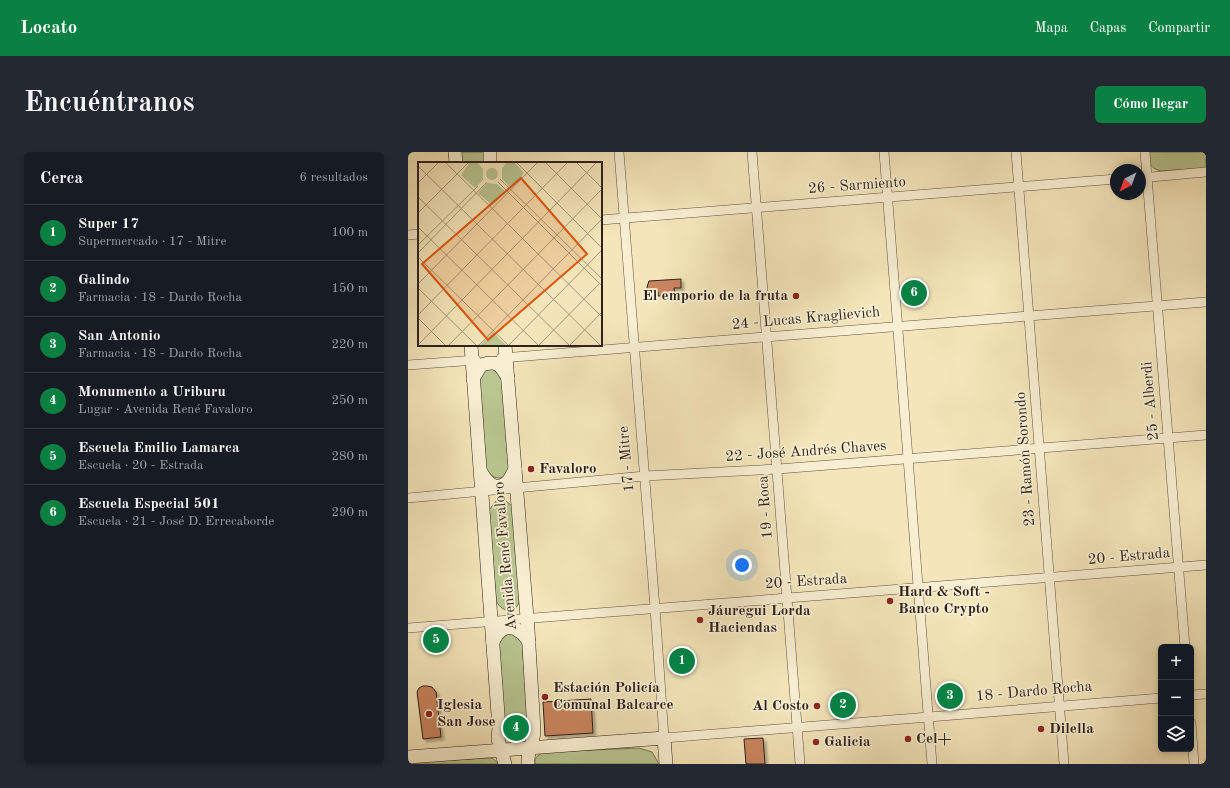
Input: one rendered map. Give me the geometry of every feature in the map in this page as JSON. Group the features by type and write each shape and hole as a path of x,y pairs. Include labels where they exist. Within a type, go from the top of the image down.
{"main road":[{"path":"455,152 456,162"},
{"name":"Avenida René Favaloro","path":"471,346 492,623 499,728 498,739 505,764"},
{"name":"Avenida René Favaloro","path":"506,351 529,642 534,730 534,737 529,748 528,764"},
{"path":"473,379 481,365 489,362 496,363 502,368 508,378"},
{"path":"481,472 485,481 491,486 498,486 506,484 515,469"},
{"path":"493,642 496,634 502,629 512,627 520,632 529,642"},
{"path":"499,728 505,738 516,743 526,740 534,730"},
{"name":"18 - Dardo Rocha","path":"408,757 664,738"},
{"name":"17 - Mitre","path":"664,738 666,764"}],"street":[{"name":"17 - Mitre","path":"619,152 664,738"},
{"name":"19 - Roca","path":"752,152 768,336 800,764"},
{"path":"884,152 932,764"},
{"name":"23 - Ramón Sorondo","path":"1016,152 1064,764"},
{"name":"25 - Alberdi","path":"1145,152 1145,164"},
{"path":"1146,177 1206,172"},
{"name":"26 - Sarmiento","path":"602,220 1110,180"},
{"name":"25 - Alberdi","path":"1146,197 1157,306 1185,644"},
{"path":"408,235 418,234"},
{"name":"24 - Lucas Kraglievich","path":"408,365 472,360 506,351 635,347 1206,302"},
{"name":"22 - José Andrés Chaves","path":"408,498 645,476 778,469 1206,435"},
{"name":"20 - Estrada","path":"408,628 492,623 527,618 1206,565"},
{"path":"1194,695 1206,694"},
{"name":"18 - Dardo Rocha","path":"664,738 928,718 1158,698"},
{"path":"1193,752 1194,764"}],"green space":[{"path":"460,152 485,152 486,162 461,162"},
{"path":"1149,152 1206,152 1206,168 1157,170 1152,167"},
{"path":"491,368 502,375 510,467 505,477 502,478 494,477 485,469 478,378 486,369"},
{"path":"496,501 506,501 513,507 520,599 513,610 506,610 502,608 496,601 489,510"},
{"path":"510,632 522,639 529,731 520,738 513,738 504,731 497,642 501,637"},
{"path":"639,748 652,752 659,764 535,764 535,759 542,753 546,752"},
{"path":"492,758 499,764 408,764 408,763"}],"building":[{"path":"681,279 681,288 674,288 675,295 658,296 658,292 648,292 647,287 649,281"},
{"name":"Iglesia San Jose","path":"423,686 432,687 436,692 441,737 423,739 417,692 419,688"},
{"path":"591,699 593,733 545,736 543,702"},
{"path":"763,738 765,764 746,764 744,739"}],"place":[{"name":"Escuela Especial 501","path":"914,293"},
{"name":"El emporio de la fruta","path":"796,296"},
{"name":"Favaloro","path":"531,469"},
{"name":"Hard & Soft - Banco Crypto","path":"890,601"},
{"name":"Jáuregui Lorda Haciendas","path":"700,620"},
{"name":"Escuela Emilio Lamarca","path":"436,640"},
{"name":"Super 17","path":"682,661"},
{"name":"San Antonio","path":"950,696"},
{"name":"Estación Policía Comunal Balcarce","path":"545,697"},
{"name":"Galindo","path":"843,705"},
{"name":"Al Costo","path":"817,706"},
{"name":"Iglesia San Jose","path":"429,714"},
{"name":"Monumento a Uriburu","path":"516,728"},
{"name":"Dilella","path":"1041,729"},
{"name":"Cel+","path":"908,739"},
{"name":"Galicia","path":"816,742"}]}
